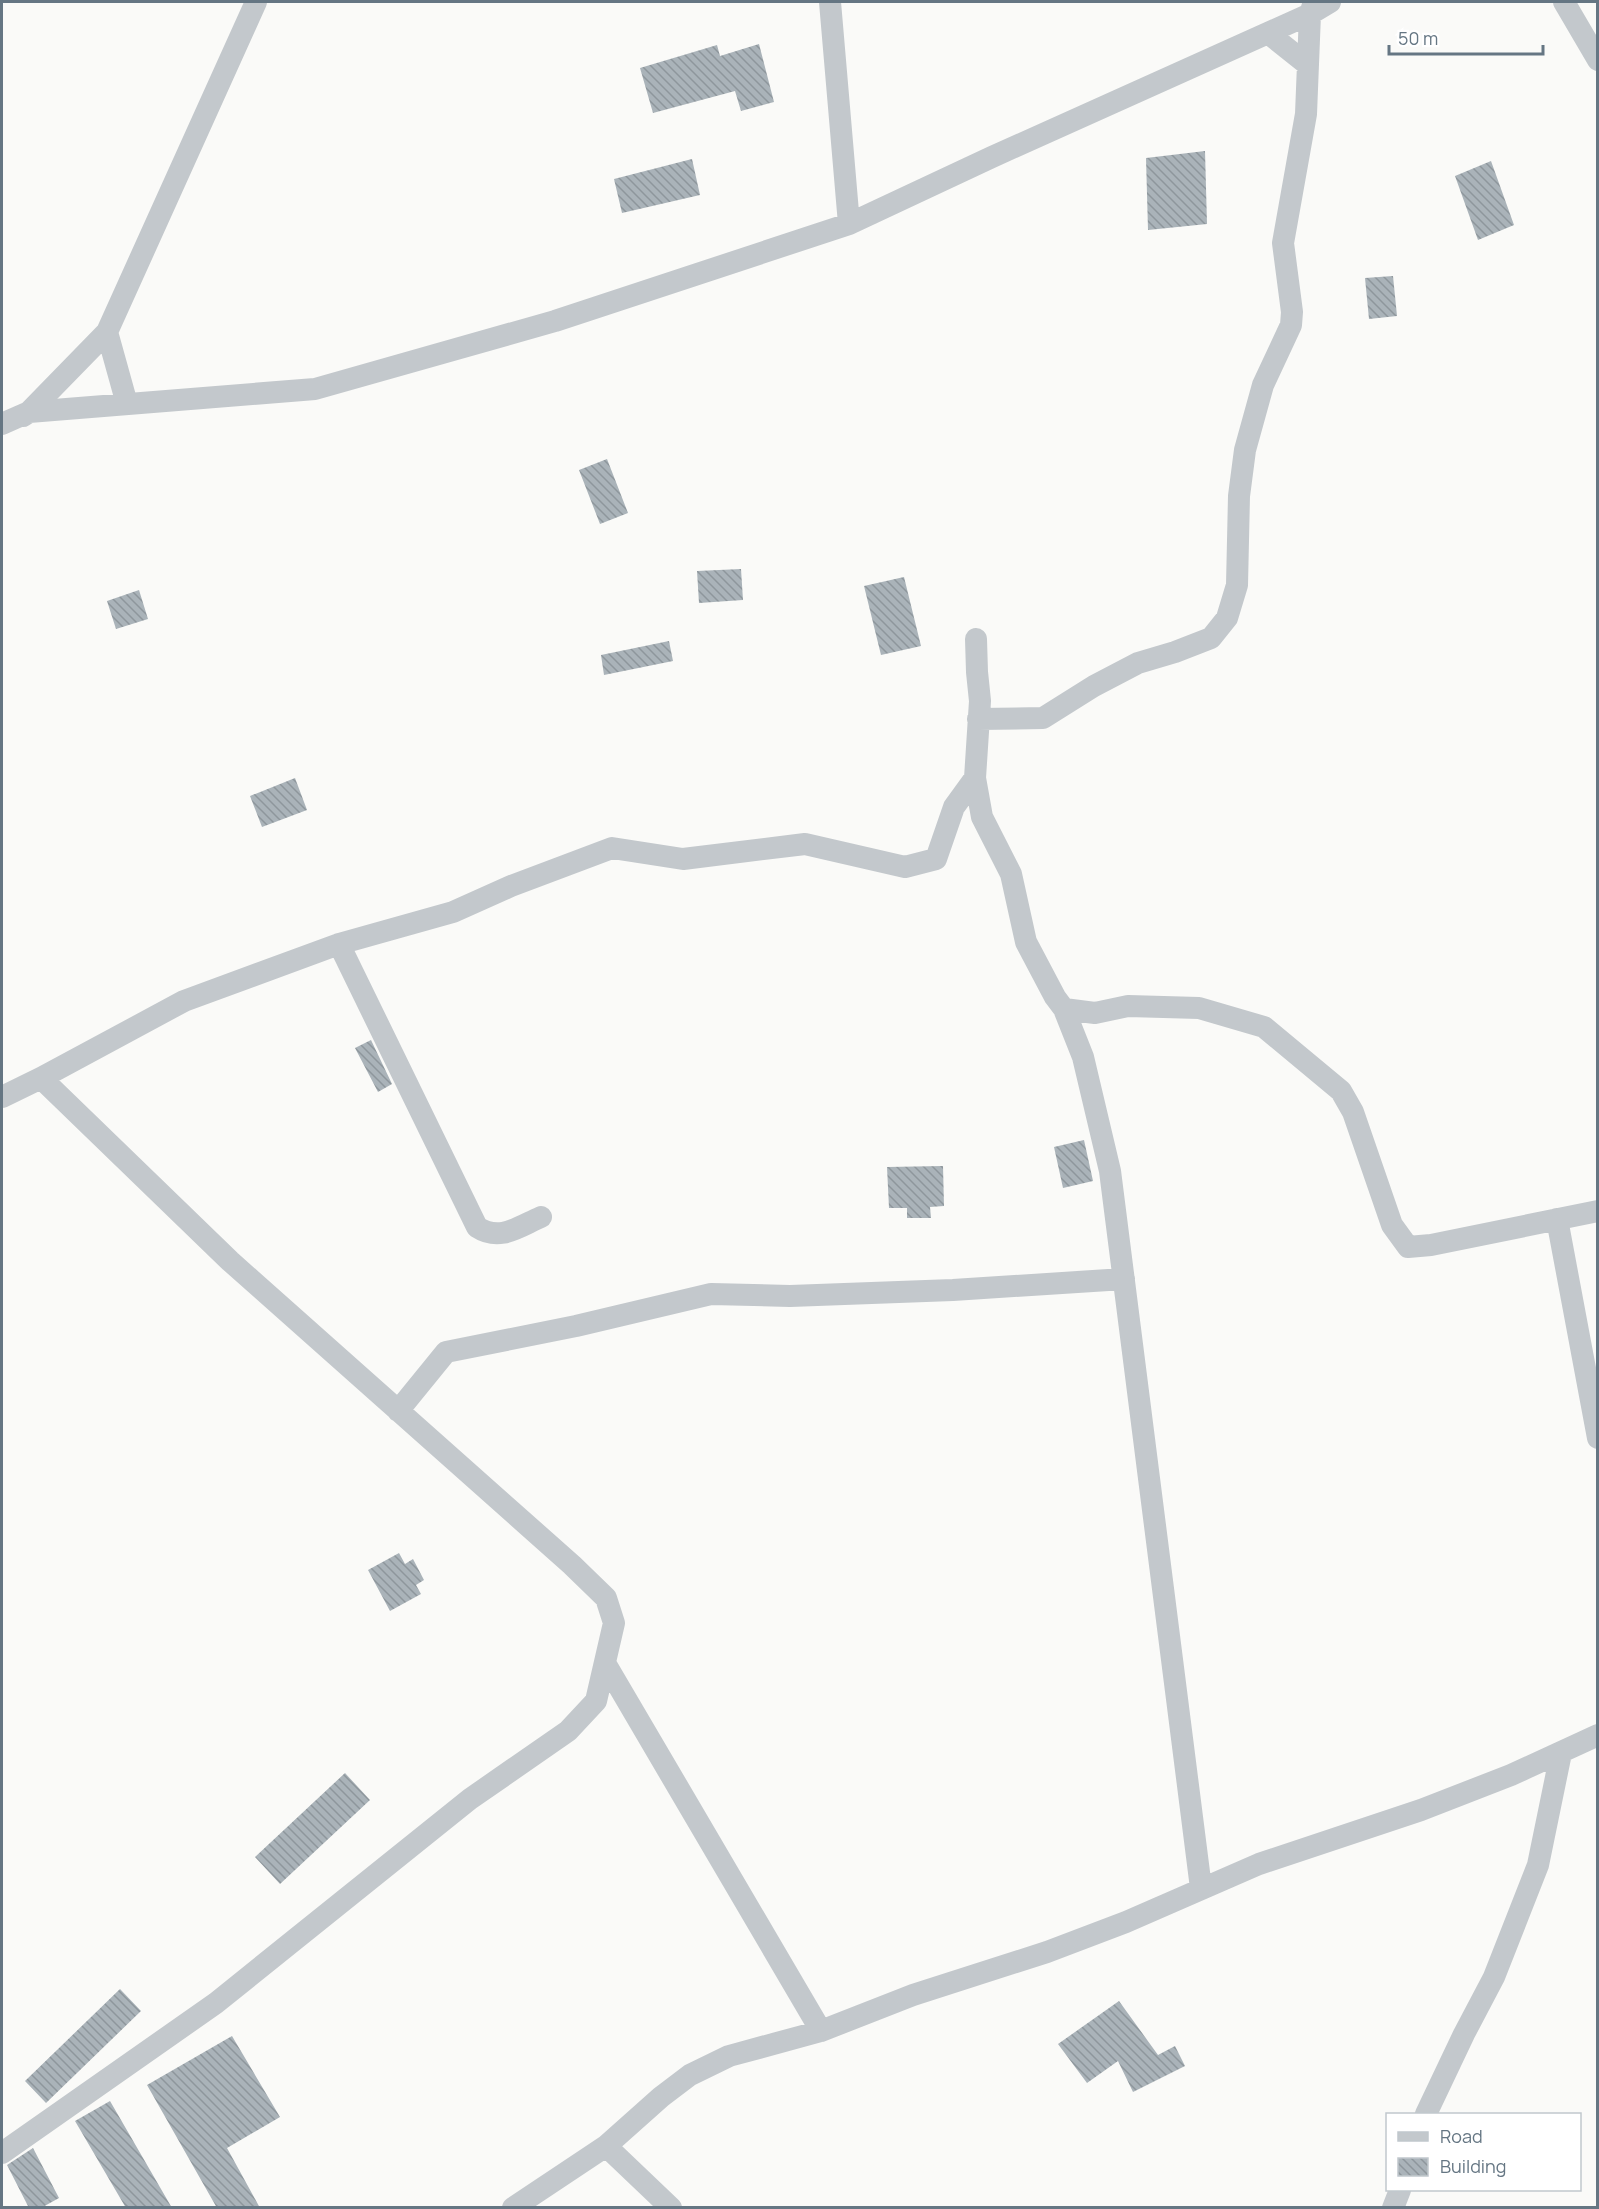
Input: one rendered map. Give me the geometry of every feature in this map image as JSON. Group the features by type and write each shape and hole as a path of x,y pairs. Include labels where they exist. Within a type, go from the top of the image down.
{"street":[{"path":"2,426 29,412 107,332 256,2"},
{"path":"830,2 849,224"},
{"path":"29,412 315,389 555,321 849,224 1268,33 1312,8 1330,2"},
{"path":"1564,2 1598,60"},
{"path":"978,719 1043,718 1094,686 1138,663 1211,638 1227,618 1237,585 1239,496 1245,450 1263,385 1291,325 1292,312 1283,243 1306,114 1312,8"},
{"path":"1268,33 1308,65"},
{"path":"107,332 127,404"},
{"path":"976,639 980,701 975,778 982,817 1011,874 1026,942 1055,997 1064,1009 1083,1057 1110,1171 1201,1888"},
{"path":"2,1097 184,1002 339,944 453,912 511,886 612,848 682,859 806,844 905,867 936,859 954,807 975,778"},
{"path":"954,807 982,817"},
{"path":"339,944 477,1227 487,1234 500,1235 541,1217"},
{"path":"1064,1009 1095,1013 1128,1006 1199,1008 1264,1027 1341,1091 1353,1112 1392,1225 1408,1247 1431,1245 1598,1211"},
{"path":"2,2152 216,2003 470,1799 568,1731 596,1701 614,1623 606,1598 572,1564 230,1261 41,1078"},
{"path":"1557,1219 1598,1438"},
{"path":"399,1411 446,1352 576,1326 711,1294 790,1296 953,1290 1124,1279"},
{"path":"605,1663 822,2031"},
{"path":"513,2208 606,2146 661,2097 690,2076 729,2056 822,2031 913,1995 1047,1952 1126,1922 1259,1864 1421,1810 1561,1753 1598,1735"},
{"path":"1427,2113 1494,1977 1538,1865 1561,1753"},
{"path":"606,2146 671,2208"},
{"path":"1393,2208 1400,2191"}],"building":[{"path":"759,44 774,102 741,111 735,91 653,113 640,68 717,45 720,56"},
{"path":"1205,151 1207,224 1148,230 1146,158"},
{"path":"692,159 700,195 622,213 614,179"},
{"path":"1491,161 1514,225 1478,240 1455,176"},
{"path":"1393,276 1397,316 1369,319 1365,278"},
{"path":"607,459 628,513 600,524 579,470"},
{"path":"741,569 743,600 699,603 697,571"},
{"path":"904,577 921,646 881,655 864,586"},
{"path":"139,590 148,619 116,629 107,601"},
{"path":"669,641 673,661 604,675 601,655"},
{"path":"295,778 307,810 262,827 250,796"},
{"path":"371,1040 392,1084 378,1092 355,1048"},
{"path":"1084,1140 1093,1181 1063,1188 1054,1147"},
{"path":"943,1166 944,1206 930,1207 931,1218 907,1218 907,1208 889,1208 887,1167"},
{"path":"399,1553 405,1564 413,1559 424,1580 416,1585 421,1594 390,1611 368,1570"},
{"path":"345,1773 370,1800 280,1884 255,1857"},
{"path":"120,1989 141,2011 46,2103 25,2081"},
{"path":"1119,2001 1158,2055 1175,2046 1185,2066 1133,2092 1118,2061 1087,2083 1058,2044"},
{"path":"232,2036 280,2117 227,2148 260,2208 217,2208 147,2085"},
{"path":"110,2101 172,2208 126,2208 75,2121"},
{"path":"33,2148 59,2198 41,2208 29,2208 7,2165"}]}
